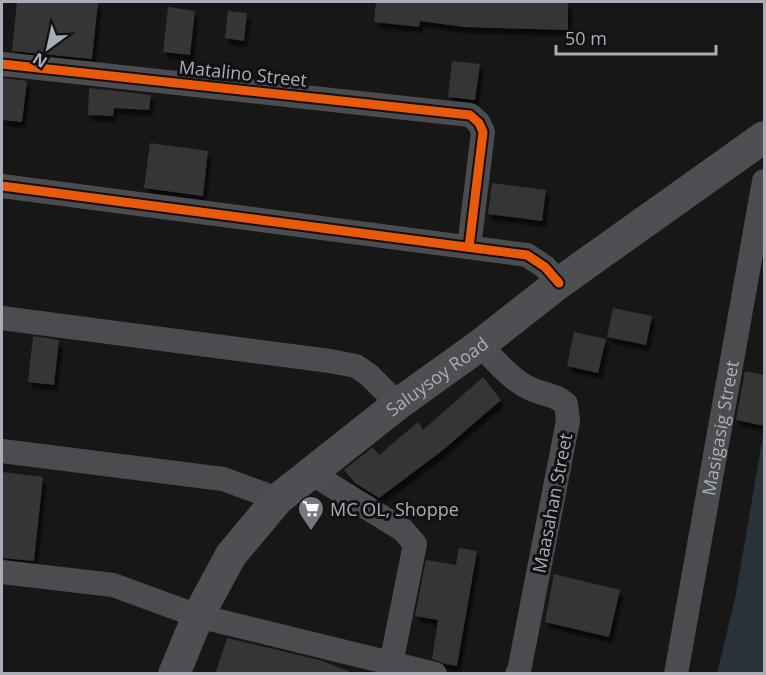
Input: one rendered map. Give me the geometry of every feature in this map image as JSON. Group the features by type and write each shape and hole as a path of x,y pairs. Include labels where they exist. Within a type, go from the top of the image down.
{"main road":[{"name":"Saluysoy Road","path":"174,674 198,615 231,555 278,499 398,404 480,345 560,283 765,137"}],"street":[{"name":"Matalino Street","path":"2,64 470,115 479,123 483,132 469,247"},
{"name":"Masigasig Street","path":"676,674 765,181"},
{"path":"2,186 527,255 545,267 560,283"},
{"path":"2,318 356,366 369,375 398,404"},
{"name":"Maasahan Street","path":"480,345 514,379 532,389 558,397 566,404 568,421 518,672"},
{"path":"2,451 223,479 278,499"},
{"path":"311,473 403,530 416,544 390,664"},
{"path":"2,572 113,585 198,615 435,674"}],"shaded area":[{"path":"764,430 764,673 717,673 735,599"}],"building":[{"path":"17,2 98,2 92,59 12,51"},
{"path":"376,2 568,2 568,30 464,27 420,21 419,27 374,22"},
{"path":"168,7 195,11 190,55 163,52"},
{"path":"228,11 247,13 244,41 225,38"},
{"path":"452,61 480,64 475,100 448,97"},
{"path":"2,78 27,81 22,122 2,120"},
{"path":"89,88 151,95 149,110 114,108 113,116 88,115"},
{"path":"150,143 208,151 203,196 144,188"},
{"path":"492,183 546,190 542,221 488,214"},
{"path":"613,308 652,316 646,345 607,337"},
{"path":"574,332 606,339 598,373 567,366"},
{"path":"33,336 59,340 54,385 28,382"},
{"path":"745,371 765,375 765,426 736,420"},
{"path":"483,377 501,400 443,450 379,498 355,483 344,470 373,447 379,455 418,422 423,430"},
{"path":"2,472 43,477 34,561 2,558"},
{"path":"459,548 477,551 457,666 432,659 438,620 415,616 426,560 456,565"},
{"path":"554,574 620,590 609,637 545,622"},
{"path":"227,638 319,660 349,671 349,674 215,674"}],"cycle path":[{"path":"2,64 470,115 479,123 483,132 469,247"},
{"path":"2,186 527,255 545,267 559,283"}],"place":[{"name":"MC OL, Shoppe","path":"311,532"}]}
